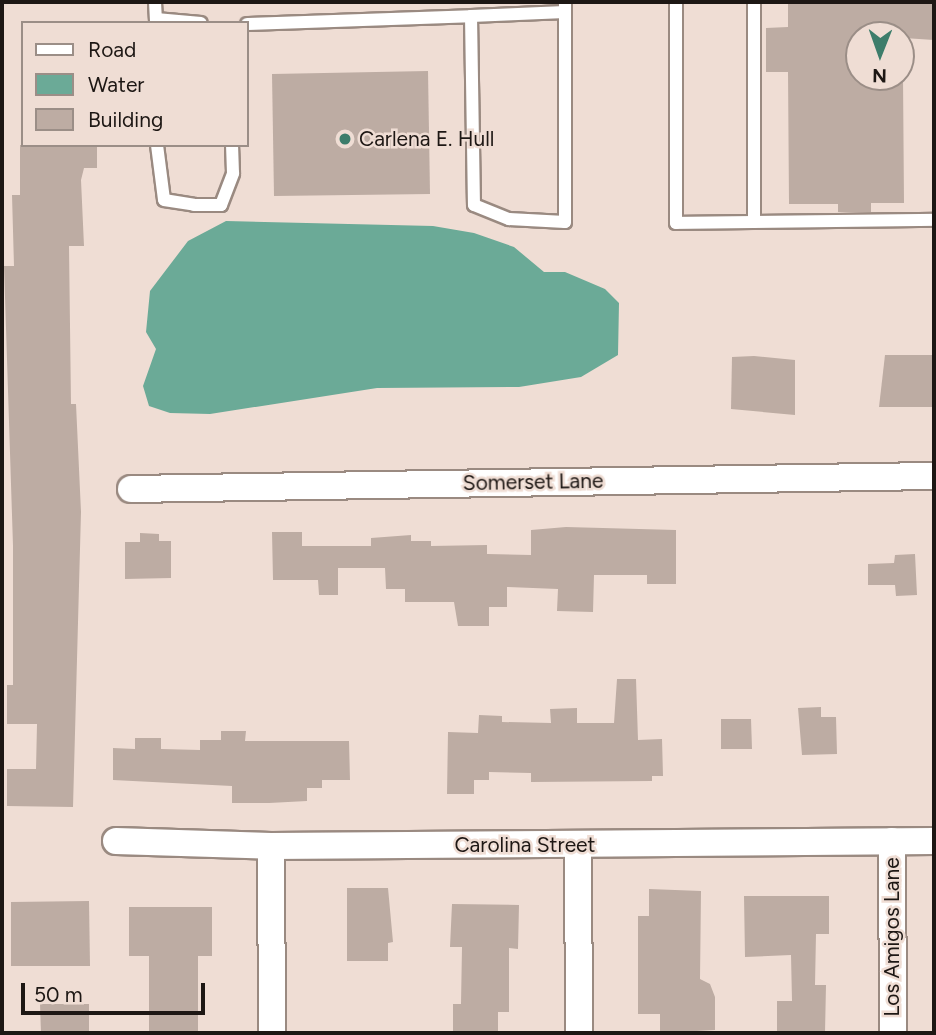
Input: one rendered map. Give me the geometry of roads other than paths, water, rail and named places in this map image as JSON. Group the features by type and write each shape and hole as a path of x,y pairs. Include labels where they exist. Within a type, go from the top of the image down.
{"street":[{"name":"Somerset Lane","path":"131,489 934,476"},
{"name":"Carolina Street","path":"116,841 271,846 934,841"},
{"name":"Los Amigos Lane","path":"892,841 893,1033"},
{"path":"578,845 579,1033"},
{"path":"271,846 272,1033"}],"lane":[{"path":"155,2 156,21"},
{"path":"676,2 676,223 934,220"},
{"path":"754,2 754,222"},
{"path":"248,24 471,16 565,7 565,222 509,219 474,205 471,16"},
{"path":"157,147 164,200 194,205 221,205 233,173 232,147"}],"water":[{"path":"226,221 433,226 474,233 514,247 544,272 565,272 605,289 619,303 618,355 581,377 519,387 377,388 210,414 170,413 149,406 143,386 156,349 146,332 150,291 188,241"}],"place":[{"name":"Carlena E. Hull","path":"345,139"}]}
